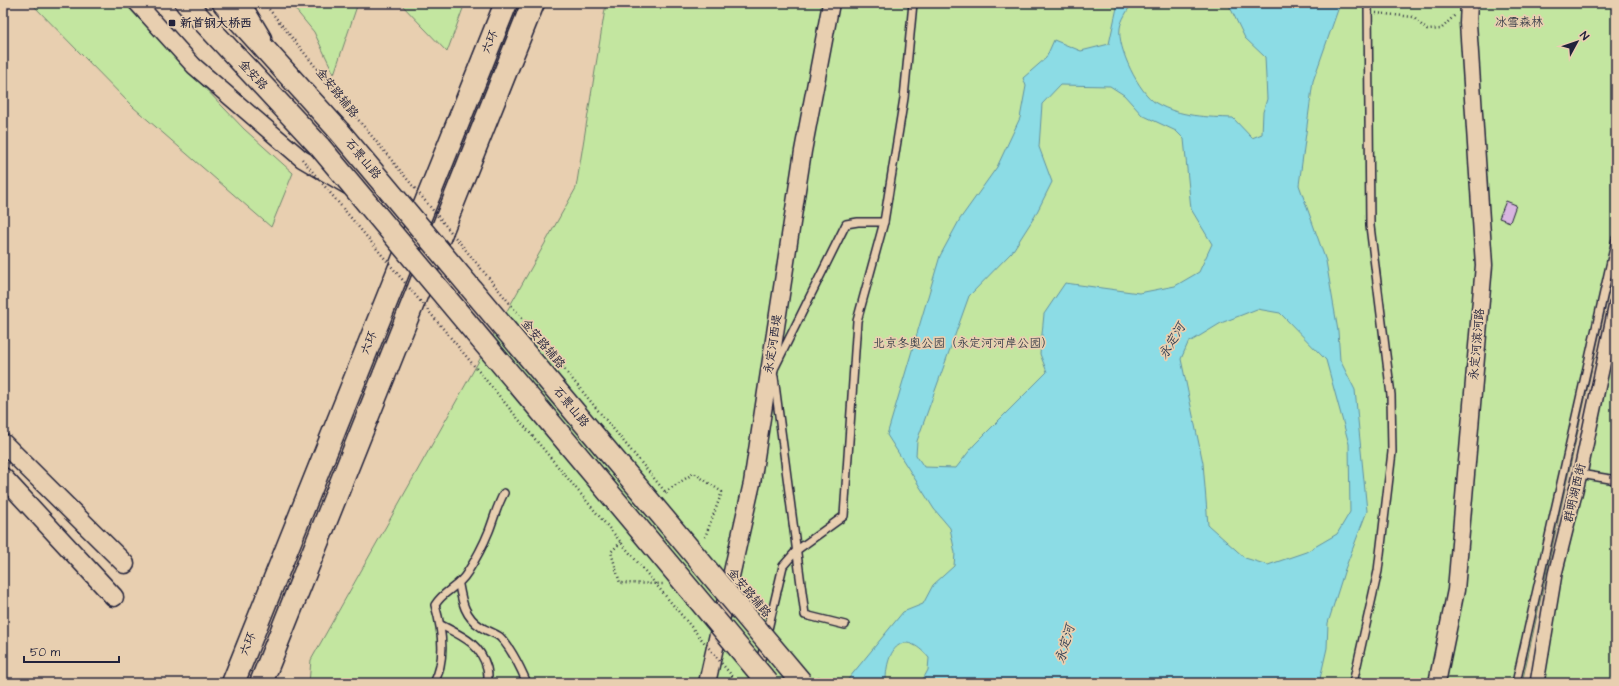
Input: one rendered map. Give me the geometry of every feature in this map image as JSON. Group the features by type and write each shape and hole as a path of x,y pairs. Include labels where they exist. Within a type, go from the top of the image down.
{"highway":[{"name":"六环","path":"232,683 506,3"},
{"path":"261,683 533,3"}],"main road":[{"name":"金安路","path":"186,3 320,147 356,190"},
{"path":"223,3 279,65"},
{"name":"石景山路","path":"279,65 339,131 808,677"},
{"path":"356,190 768,683"},
{"path":"3,443 126,564"},
{"path":"3,477 114,597"}],"street":[{"path":"137,3 194,66 302,159 356,190"},
{"path":"242,3 279,65"},
{"name":"永定河西堤","path":"707,683 752,483 771,371 803,151 831,3"},
{"name":"永定河滨河路","path":"1437,683 1456,590 1484,265 1468,23 1469,3"},
{"name":"群明湖西街","path":"1537,683 1555,574 1580,474 1616,304"}],"lane":[{"path":"755,683 783,566 797,550 844,516 858,321 884,222 904,98 914,3"},
{"path":"1353,683 1378,571 1392,452 1391,395 1370,226 1368,3"},
{"path":"845,625 805,615 771,371 846,224 858,222 884,222"},
{"path":"1516,683 1616,239"},
{"path":"1580,474 1616,480"},
{"path":"434,683 437,677 440,661 441,625 435,605 441,595 459,585 482,548 498,504 504,493"},
{"path":"459,585 467,616 480,627 500,637 520,667 527,683"},
{"path":"441,625 475,644 484,660 489,677 487,683"}],"path":[{"name":"金安路辅路","path":"264,3 670,498"},
{"path":"1368,12 1413,17 1427,30 1441,29 1456,13"},
{"path":"302,159 738,683"},
{"path":"665,492 694,473 722,492 705,541 701,535"},
{"path":"808,677 823,683"}],"green space":[{"path":"31,3 124,3 244,129 293,173 271,227 133,107"},
{"path":"290,3 358,3 334,74 314,32"},
{"path":"400,3 465,3 447,52"},
{"name":"北京冬奥公园（永定河河岸公园）","path":"606,3 1616,3 1616,260 1522,683 309,683 311,660 576,188"},
{"path":"1616,277 1616,683 1532,683 1539,654"}],"water":[{"name":"永定河","path":"1118,3 1132,3 1122,22 1120,37 1130,69 1149,98 1165,108 1184,114 1204,117 1233,118 1252,138 1262,134 1263,112 1267,99 1265,57 1245,38 1228,3 1340,4 1313,81 1299,185 1326,261 1338,331 1340,360 1355,390 1367,511 1345,569 1328,623 1327,648 1319,683 921,683 928,670 929,658 920,649 911,644 904,643 893,651 889,660 886,681 888,683 845,683 903,612 923,604 933,585 954,566 955,553 950,528 934,509 887,435 940,256 960,219 997,167 1020,118 1026,86 1023,78 1046,58 1054,40 1081,51 1109,44","holes":["1060,85 1110,86 1124,95 1142,115 1176,131 1184,139 1191,209 1212,244 1199,272 1175,286 1139,293 1065,283 1044,314 1040,354 1047,372 974,445 956,468 924,467 916,455 917,441 969,296 1012,252 1035,216 1052,182 1039,147 1042,104","1257,309 1280,313 1326,360 1349,444 1350,512 1337,534 1306,552 1268,565 1245,558 1208,525 1203,463 1181,359 1188,343 1221,323"]}],"building":[{"path":"1506,201 1516,205 1510,222 1499,218"}],"place":[{"name":"新首钢大桥西","path":"172,23"}],"park label":[{"name":"冰雪森林","path":"1519,22"}]}
